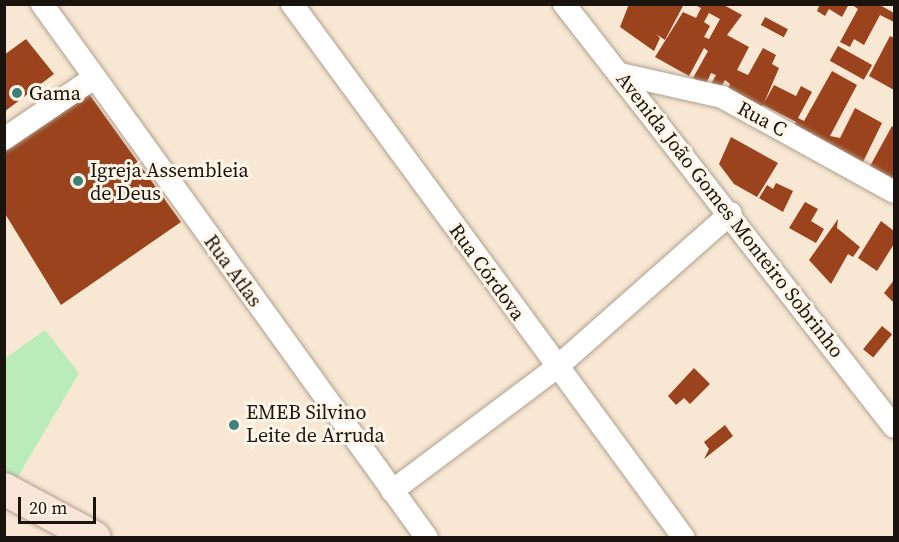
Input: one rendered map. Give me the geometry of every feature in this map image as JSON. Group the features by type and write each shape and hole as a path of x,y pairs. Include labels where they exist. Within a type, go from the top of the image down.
{"street":[{"name":"Rua Atlas","path":"42,4 426,537"},
{"name":"Rua Córdova","path":"292,4 557,368 684,537"},
{"name":"Avenida João Gomes Monteiro Sobrinho","path":"564,4 731,213 894,427"},
{"name":"Rua C","path":"620,74 722,97 894,192"},
{"path":"4,139 94,78"},
{"path":"392,491 557,368 731,213"},
{"path":"4,489 95,537"}],"green space":[{"path":"45,330 79,373 13,485 5,481 4,359"}],"building":[{"path":"629,4 684,4 665,40 656,34 660,38 654,51 620,27"},
{"path":"693,4 722,4 742,15 727,35 749,47 737,70 748,75 763,48 776,55 772,64 779,68 764,103 774,85 796,96 801,86 812,92 798,118 804,121 832,71 857,85 830,136 840,138 855,108 882,123 862,164 792,129 796,122 763,105 759,112 725,94 730,84 725,80 719,91 710,86 716,75 711,73 706,84 693,78 708,51 704,48 689,76 655,57 683,12 696,18 701,8","holes":["709,13 720,19 709,39 704,37 710,26 704,22"]},
{"path":"820,4 849,4 842,17 829,9 825,16 817,11"},
{"path":"851,4 878,4 894,13 894,22 880,15 864,45 854,39 850,47 840,42 858,9"},
{"path":"765,17 788,29 784,37 761,25"},
{"path":"890,36 894,38 894,90 869,76"},
{"name":"Gama","path":"26,39 54,74 4,112 4,55"},
{"path":"838,46 872,65 864,80 830,61"},
{"name":"Igreja Assembleia de Deus","path":"89,94 181,222 61,305 4,212 4,151"},
{"path":"892,126 894,128 894,182 869,168"},
{"path":"731,137 778,163 757,197 734,184 719,164"},
{"path":"776,183 793,191 783,212 759,198 767,185 773,189"},
{"path":"805,202 818,209 811,221 824,229 816,243 789,228"},
{"path":"838,219 837,228 860,247 853,257 848,254 831,284 809,260"},
{"path":"881,221 894,231 894,244 877,271 858,258"},
{"path":"894,280 894,303 884,293"},
{"path":"882,326 892,334 873,357 863,349"},
{"path":"694,368 710,384 690,404 684,398 676,405 668,396"},
{"path":"725,425 733,436 704,459 709,449 704,442"}],"place":[{"name":"Gama","path":"17,93"},
{"name":"Igreja Assembleia de Deus","path":"78,181"},
{"name":"EMEB Silvino Leite de Arruda","path":"234,425"}]}
